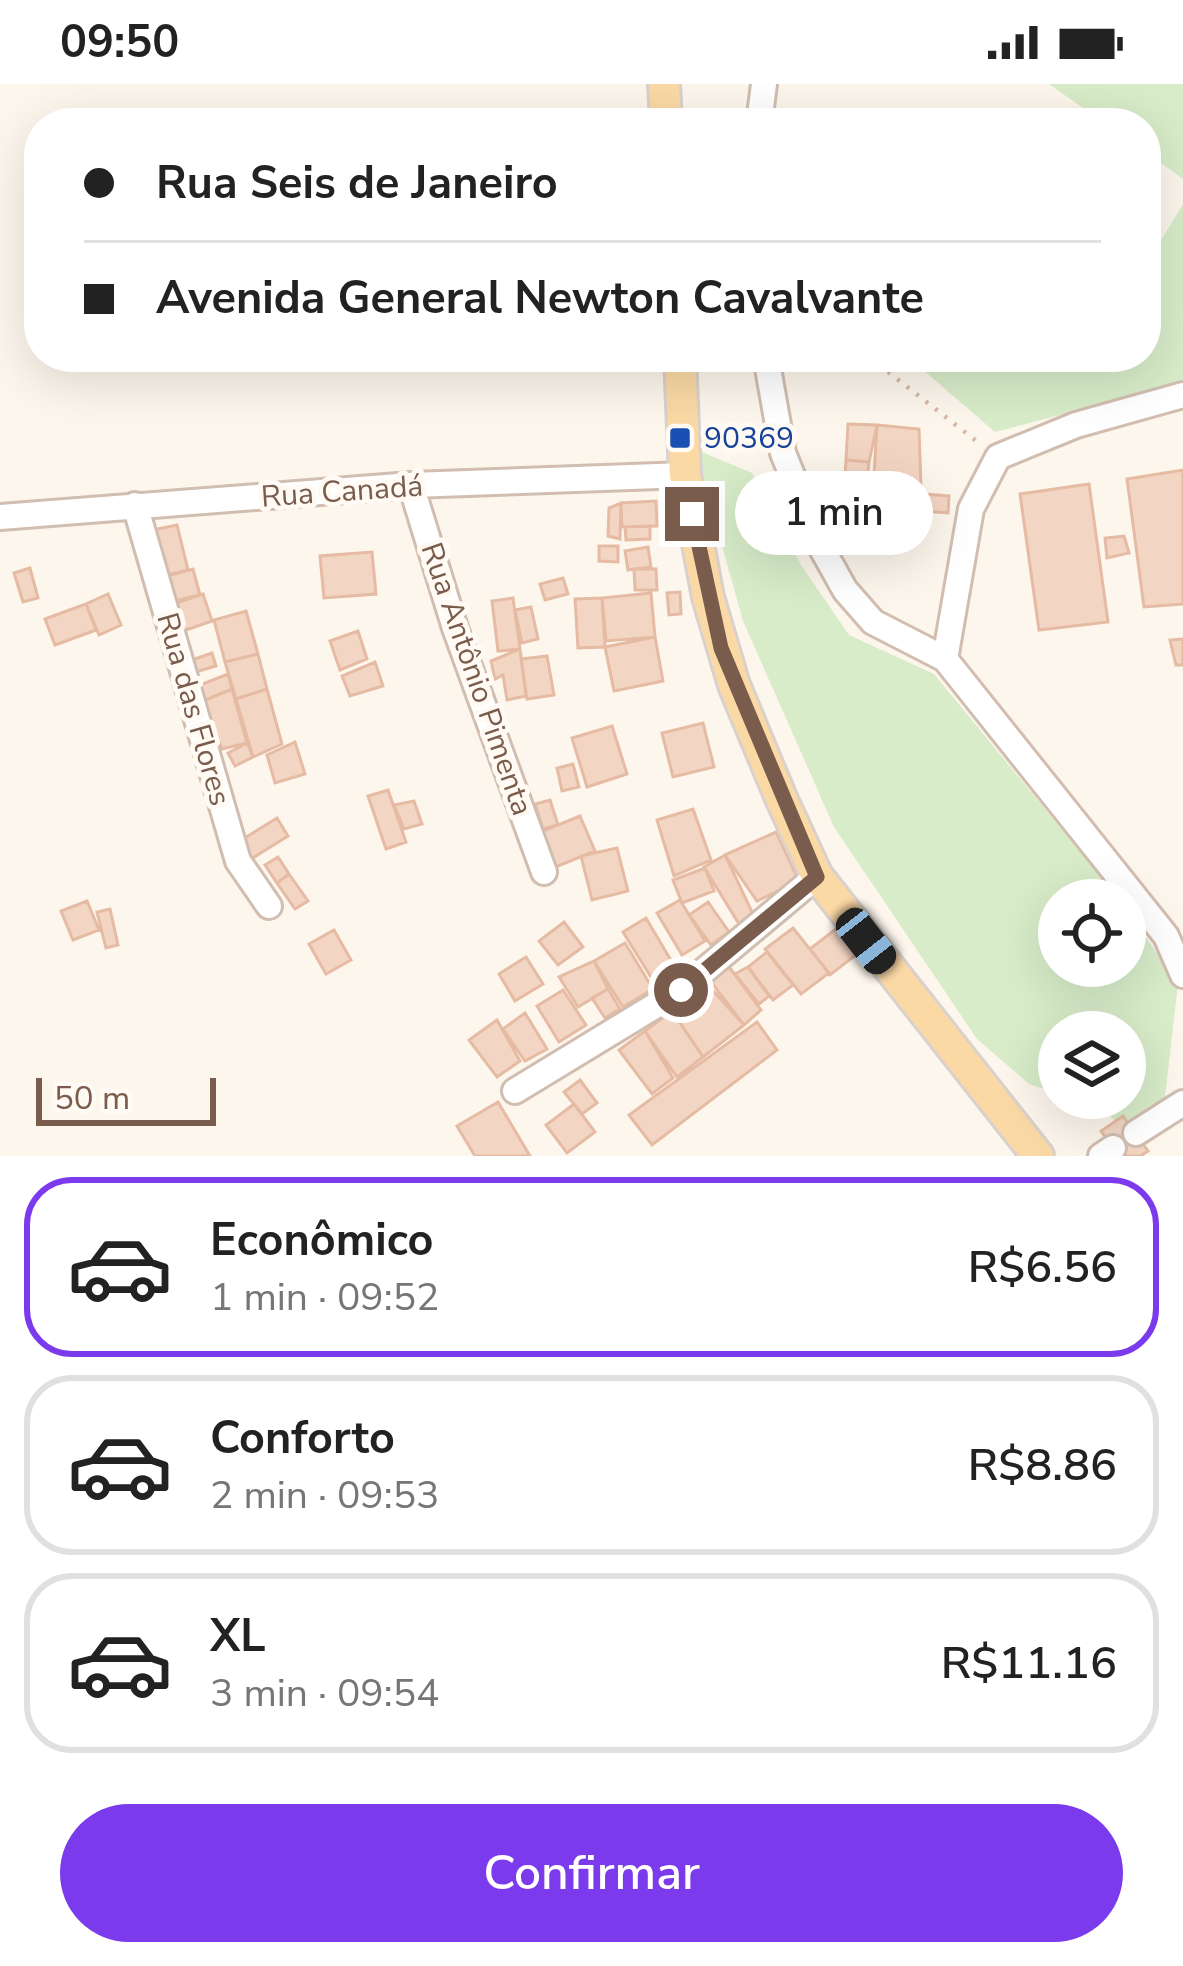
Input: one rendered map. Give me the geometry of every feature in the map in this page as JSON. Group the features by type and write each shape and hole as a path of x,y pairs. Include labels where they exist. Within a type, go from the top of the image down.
{"main road":[{"path":"681,372 685,475 721,648 817,877 1038,1156"}],"street":[{"path":"769,372 783,453 821,547 845,590 873,622 945,658 1174,932 1183,975"},
{"path":"945,658 971,509 998,457 1076,425 1183,395"},
{"name":"Rua Canadá","path":"0,517 411,485 685,475"},
{"name":"Rua Antônio Pimenta","path":"411,485 455,628 544,872"},
{"name":"Rua das Flores","path":"135,505 238,861 269,906"},
{"path":"514,1091 681,990 817,877"},
{"path":"1136,1133 1183,1103"}],"path":[{"path":"888,372 998,457"}],"green space":[{"path":"1049,84 1183,84 1183,179 1161,163 1161,108 1083,108"},
{"path":"1183,204 1183,383 995,432 925,372 1161,372 1161,240"},
{"path":"695,449 752,473 801,565 849,635 934,674 1103,879 1038,879 1038,987 1146,987 1146,938 1178,984 1165,1097 1146,1109 1146,1011 1038,1011 1038,1087 977,1039 834,827 743,621"}],"building":[{"path":"848,424 877,425 869,462 846,460"},
{"path":"877,425 919,429 922,514 872,508"},
{"path":"846,460 869,462 864,514 843,512"},
{"path":"1183,470 1183,604 1144,607 1127,479"},
{"path":"1089,484 1108,622 1039,630 1020,494"},
{"path":"924,494 949,496 948,513 923,511"},
{"path":"656,501 657,526 622,527 621,503"},
{"path":"621,503 620,539 608,536 609,508"},
{"path":"864,514 922,514 922,531 873,531"},
{"path":"177,525 188,570 163,576 153,530"},
{"path":"650,526 650,539 626,540 625,527"},
{"path":"1124,536 1129,553 1107,558 1105,538"},
{"path":"599,546 618,546 618,562 599,561"},
{"path":"648,547 651,567 628,570 625,551"},
{"path":"372,552 376,594 324,598 320,556"},
{"path":"30,568 38,598 23,602 14,573"},
{"path":"193,569 200,595 174,601 167,576"},
{"path":"634,569 656,569 657,590 635,590"},
{"path":"563,578 568,594 545,600 540,584"},
{"path":"680,592 681,614 669,615 667,593"},
{"path":"651,593 655,637 606,641 602,598"},
{"path":"108,594 121,625 99,635 86,604"},
{"path":"203,594 212,621 183,631 173,604"},
{"path":"513,598 520,649 498,651 492,601"},
{"path":"602,598 605,647 578,648 575,599"},
{"path":"86,604 96,630 55,645 45,619"},
{"path":"531,607 538,639 522,643 515,610"},
{"path":"246,611 258,654 225,662 214,620"},
{"path":"358,631 367,659 340,670 330,641"},
{"path":"655,637 663,681 614,691 605,647"},
{"path":"1183,639 1183,665 1176,665 1170,640"},
{"path":"520,649 526,696 507,700 503,675 495,679 491,661"},
{"path":"212,653 216,666 196,672 192,660"},
{"path":"258,654 267,689 236,699 225,662"},
{"path":"547,656 554,695 527,699 521,659"},
{"path":"375,662 383,686 350,696 342,676"},
{"path":"228,674 232,689 203,701 197,686"},
{"path":"232,689 247,743 222,749 203,701"},
{"path":"267,689 282,744 253,757 236,699"},
{"path":"703,723 714,767 673,777 662,733"},
{"path":"612,726 627,774 587,787 572,738"},
{"path":"295,742 305,774 275,783 267,755"},
{"path":"247,743 253,757 235,766 228,753"},
{"path":"573,764 579,787 562,791 557,768"},
{"path":"388,790 406,842 386,849 368,796"},
{"path":"550,800 558,825 543,829 535,804"},
{"path":"414,801 422,824 404,829 394,805"},
{"path":"693,809 711,860 674,876 657,820"},
{"path":"580,816 595,851 553,868 538,833"},
{"path":"277,818 288,836 251,859 240,841"},
{"path":"776,832 799,881 757,901 725,855"},
{"path":"617,848 628,891 592,900 581,856"},
{"path":"725,855 754,916 739,924 704,867"},
{"path":"278,857 289,874 277,883 265,865"},
{"path":"705,868 714,891 682,903 673,880"},
{"path":"289,874 308,901 295,909 277,883"},
{"path":"680,900 705,941 682,955 657,913"},
{"path":"87,901 99,930 73,940 61,911"},
{"path":"708,902 729,932 711,945 689,915"},
{"path":"110,909 118,945 106,948 97,912"},
{"path":"646,918 676,969 654,982 623,932"},
{"path":"564,922 583,947 558,965 539,941"},
{"path":"793,928 829,973 801,994 765,949"},
{"path":"837,928 857,954 830,975 810,949"},
{"path":"334,930 351,960 326,974 309,944"},
{"path":"625,943 653,989 623,1007 594,961"},
{"path":"767,952 793,985 773,1000 748,967"},
{"path":"526,957 543,984 515,1001 499,974"},
{"path":"594,961 608,989 578,1007 559,977"},
{"path":"727,964 761,1010 744,1025 708,978"},
{"path":"748,967 769,996 759,1004 735,974"},
{"path":"707,984 744,1025 703,1057 672,1011"},
{"path":"608,989 620,1009 605,1018 592,998"},
{"path":"563,990 586,1025 559,1042 537,1006"},
{"path":"672,1011 703,1057 677,1077 645,1031"},
{"path":"525,1013 547,1049 525,1061 503,1029"},
{"path":"497,1020 520,1061 497,1077 469,1040"},
{"path":"757,1022 777,1050 652,1145 629,1115"},
{"path":"645,1031 673,1078 652,1094 619,1050"},
{"path":"580,1080 597,1103 582,1114 564,1092"},
{"path":"498,1102 530,1156 475,1156 457,1126"},
{"path":"574,1104 595,1132 567,1153 546,1125"},
{"path":"1125,1119 1148,1151 1119,1156 1101,1131"}],"place":[{"name":"90369","path":"680,438"}],"route":[{"path":"681,990 817,877 734,686 708,598 692,514"}]}
